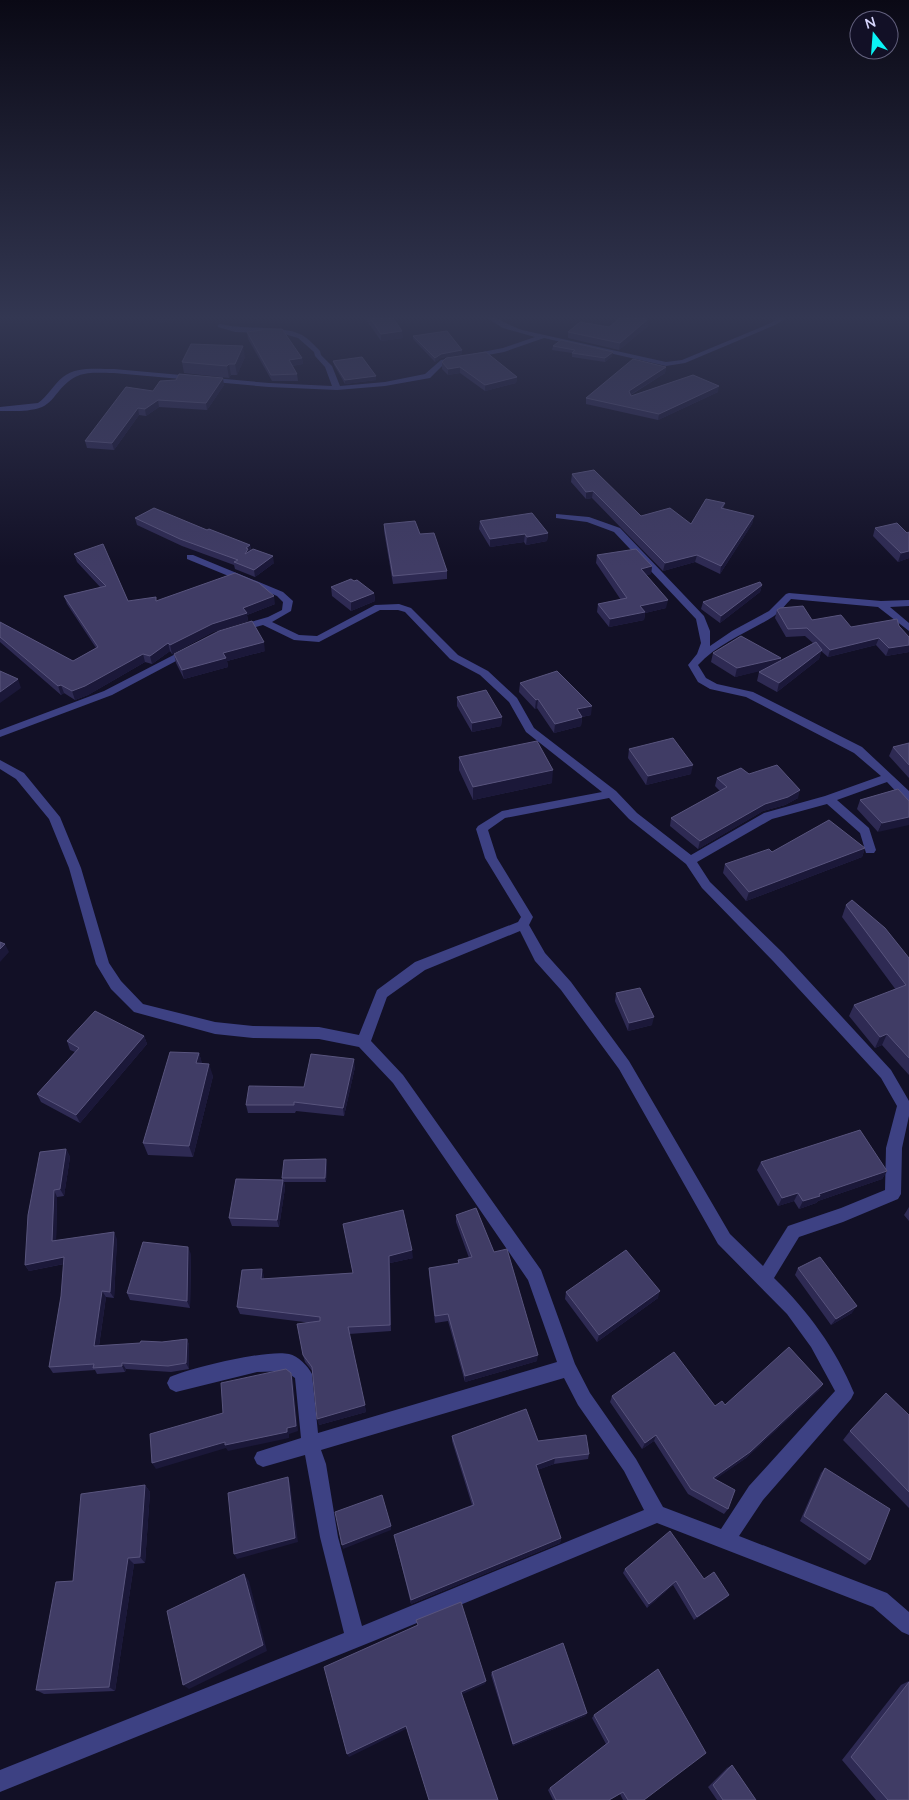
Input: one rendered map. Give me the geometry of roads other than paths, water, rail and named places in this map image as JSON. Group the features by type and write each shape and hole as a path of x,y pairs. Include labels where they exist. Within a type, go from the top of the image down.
{"street":[{"path":"0,409 28,408 41,405 48,399"},
{"path":"559,516 575,516 617,530 701,618 707,636 702,656"},
{"path":"190,557 280,594 288,601 286,610 263,621 226,633"},
{"path":"909,602 882,604 789,596 772,613 735,633 702,656 693,665 702,680 714,687 749,694 858,750 889,777 909,798"},
{"path":"882,604 909,628"},
{"path":"263,621 297,638 319,639 378,607 399,607 408,610 454,657 484,673 513,700 530,730 612,794 633,816 690,861 706,885 778,957 886,1074 904,1106 894,1148 893,1194 843,1215 794,1231 764,1279"},
{"path":"0,734 108,693 201,644"},
{"path":"0,764 20,776 54,817 74,868 102,964 116,986 138,1008 215,1028 253,1032 319,1033 362,1042 398,1079 535,1276 568,1368 584,1399 630,1465 657,1514 725,1542 880,1600 909,1625"},
{"path":"690,861 768,816 828,799 889,777"},
{"path":"612,794 502,815 482,830 491,858 527,917 524,925 540,958 566,986 624,1065 724,1239 794,1308 817,1340 845,1393 756,1493 725,1542"},
{"path":"828,799 865,831 870,850"},
{"path":"362,1042 382,994 420,966 524,925"},
{"path":"176,1383 258,1363 288,1362 303,1374 310,1444 317,1464 329,1536 355,1638"},
{"path":"263,1458 568,1368"},
{"path":"0,1781 657,1514"}]}
